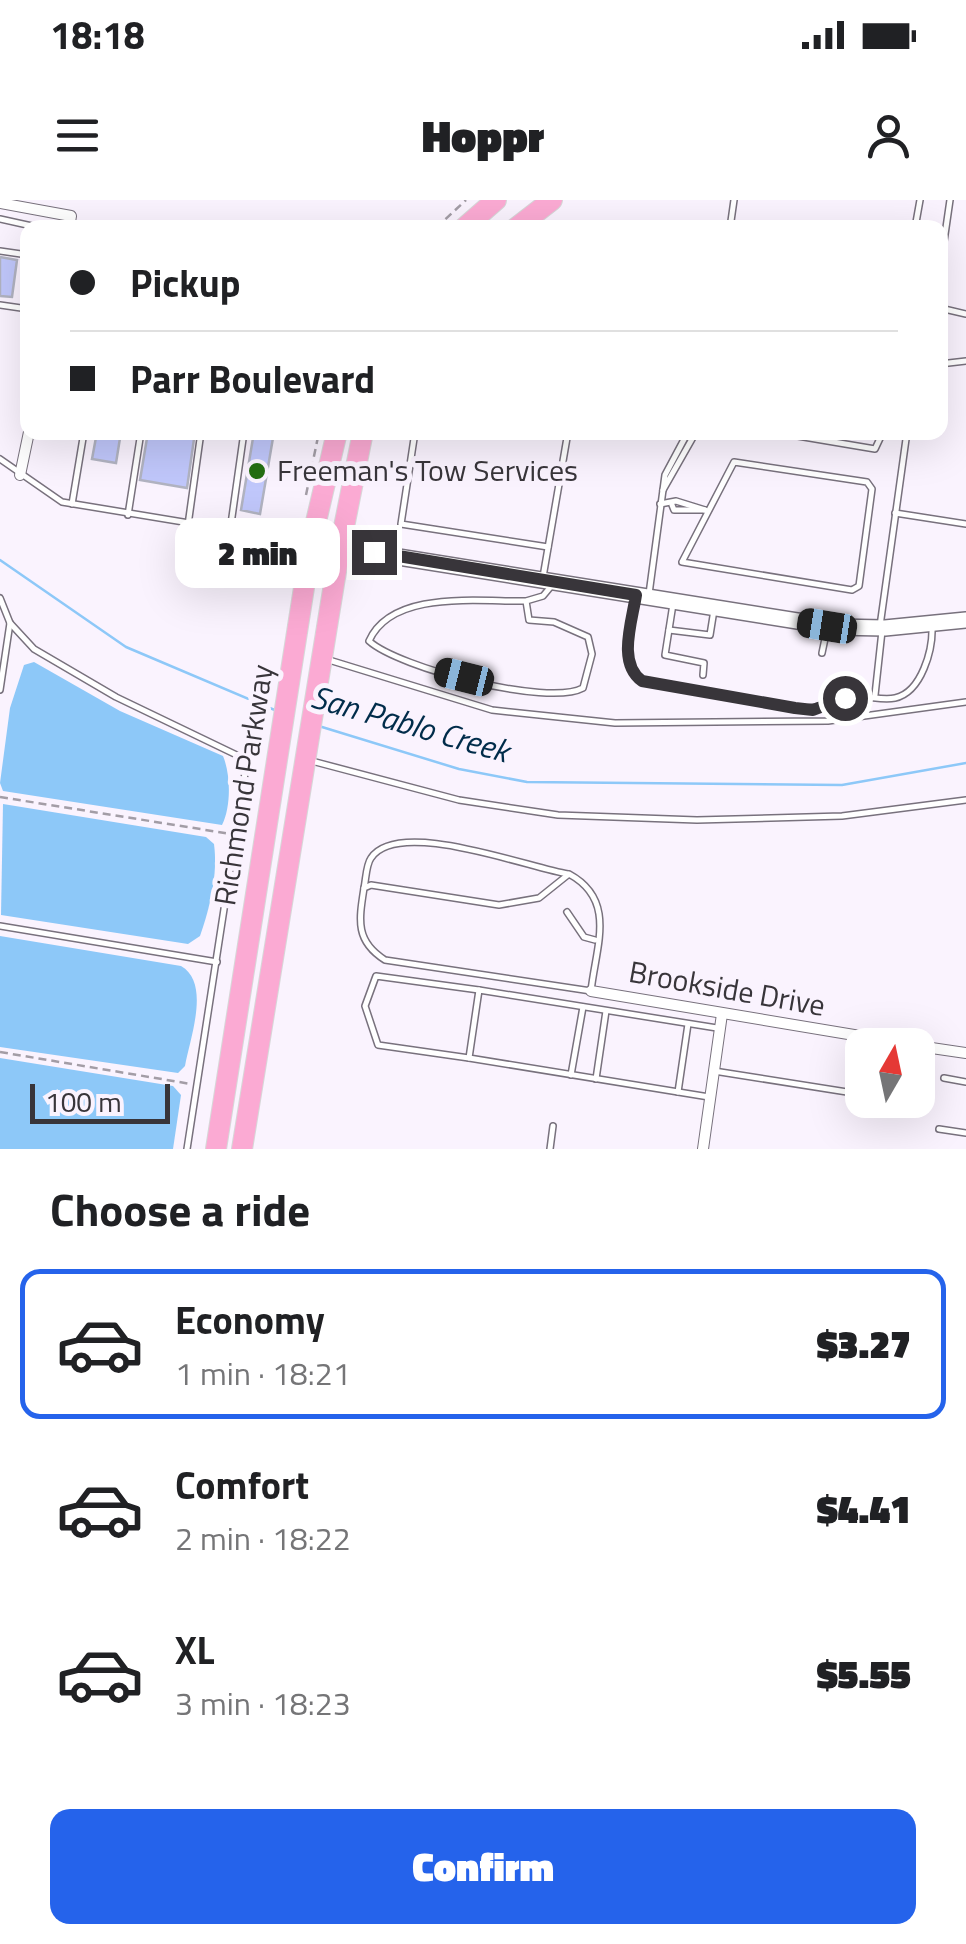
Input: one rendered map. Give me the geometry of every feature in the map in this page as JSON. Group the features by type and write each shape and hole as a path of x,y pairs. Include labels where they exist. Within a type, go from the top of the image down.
{"highway":[{"path":"473,220 496,200"},
{"path":"526,220 552,200"},
{"name":"Richmond Parkway","path":"216,1149 293,675 310,544 335,440"},
{"name":"Richmond Parkway","path":"242,1149 340,547 361,440"}],"street":[{"path":"0,203 71,216 70,220"},
{"path":"20,476 27,440"},
{"path":"310,544 827,626 881,628 966,620"},
{"name":"Brookside Drive","path":"591,991 845,1034"},
{"path":"703,1149 722,1014"},
{"name":"Brookside Drive","path":"935,1048 966,1054"}],"lane":[{"path":"72,504 83,440"},
{"path":"128,516 141,440"},
{"path":"188,525 200,440"},
{"path":"230,531 243,440"},
{"path":"414,440 400,524 548,546"},
{"path":"526,602 529,620 554,622 588,637 592,654 583,688 572,694 551,694 489,683 395,656 369,641 396,614 418,606 526,602 543,596 549,581 548,546 567,440"},
{"path":"689,440 674,478 662,492 628,661 630,672 642,681 813,710 845,698 897,698 908,690 929,655 932,624"},
{"path":"822,440 875,449 882,440"},
{"path":"875,696 905,440"},
{"path":"0,459 20,476 72,504 310,544"},
{"path":"734,462 867,482 872,488 858,586 852,590 682,562 706,510 734,462"},
{"path":"660,504 697,504 706,510"},
{"path":"895,513 966,524"},
{"path":"0,598 10,623 34,649 100,688 248,760 187,1149"},
{"path":"673,601 665,655 704,663 704,674"},
{"path":"669,630 710,635 714,608"},
{"path":"0,690 3,649 10,623"},
{"path":"822,653 827,626"},
{"path":"322,657 492,710 615,723 828,721 966,702"},
{"path":"306,759 458,800 558,815 697,820 842,816 966,800"},
{"path":"402,843 446,844 570,874 590,885 599,899 591,991 386,960 366,944 360,933 364,888 370,859 381,848 402,843"},
{"path":"364,888 370,885 499,904 540,898 570,874"},
{"path":"567,912 584,937 596,940"},
{"path":"0,926 217,962"},
{"path":"710,1098 378,1045 366,998 376,976 720,1029"},
{"path":"469,1058 479,990"},
{"path":"571,1075 583,1007"},
{"path":"596,1079 606,1011"},
{"path":"678,1092 688,1024"},
{"path":"714,1071 845,1092"},
{"path":"944,1078 966,1082"},
{"path":"550,1149 553,1126"},
{"path":"939,1129 966,1134"}],"path":[{"path":"445,220 466,200"},
{"path":"0,797 236,835"},
{"path":"0,1052 197,1085"}],"water":[{"path":"34,662 120,711 223,756 229,791 222,825 3,791 0,783 10,708 24,665"},
{"path":"3,804 206,837 214,844 215,867 200,936 188,944 1,915"},
{"path":"0,936 181,966 190,974 197,998 185,1066 178,1073 0,1047"},
{"path":"0,1058 173,1086 181,1095 173,1149 0,1149"}],"building":[{"path":"0,257 17,260 12,297 0,296"},
{"path":"96,440 120,440 116,463 92,459"},
{"path":"147,440 194,440 187,488 140,480"},
{"name":"Freeman's Tow Services","path":"253,440 273,440 260,514 241,510"}],"waterway":[{"name":"San Pablo Creek","path":"0,560 126,647 277,711"},
{"name":"San Pablo Creek","path":"322,727 459,769 527,782 842,785 966,763"}],"place":[{"name":"Freeman's Tow Services","path":"257,471"}],"route":[{"path":"374,552 636,595 628,661 630,672 642,681 813,710 845,698"}]}
